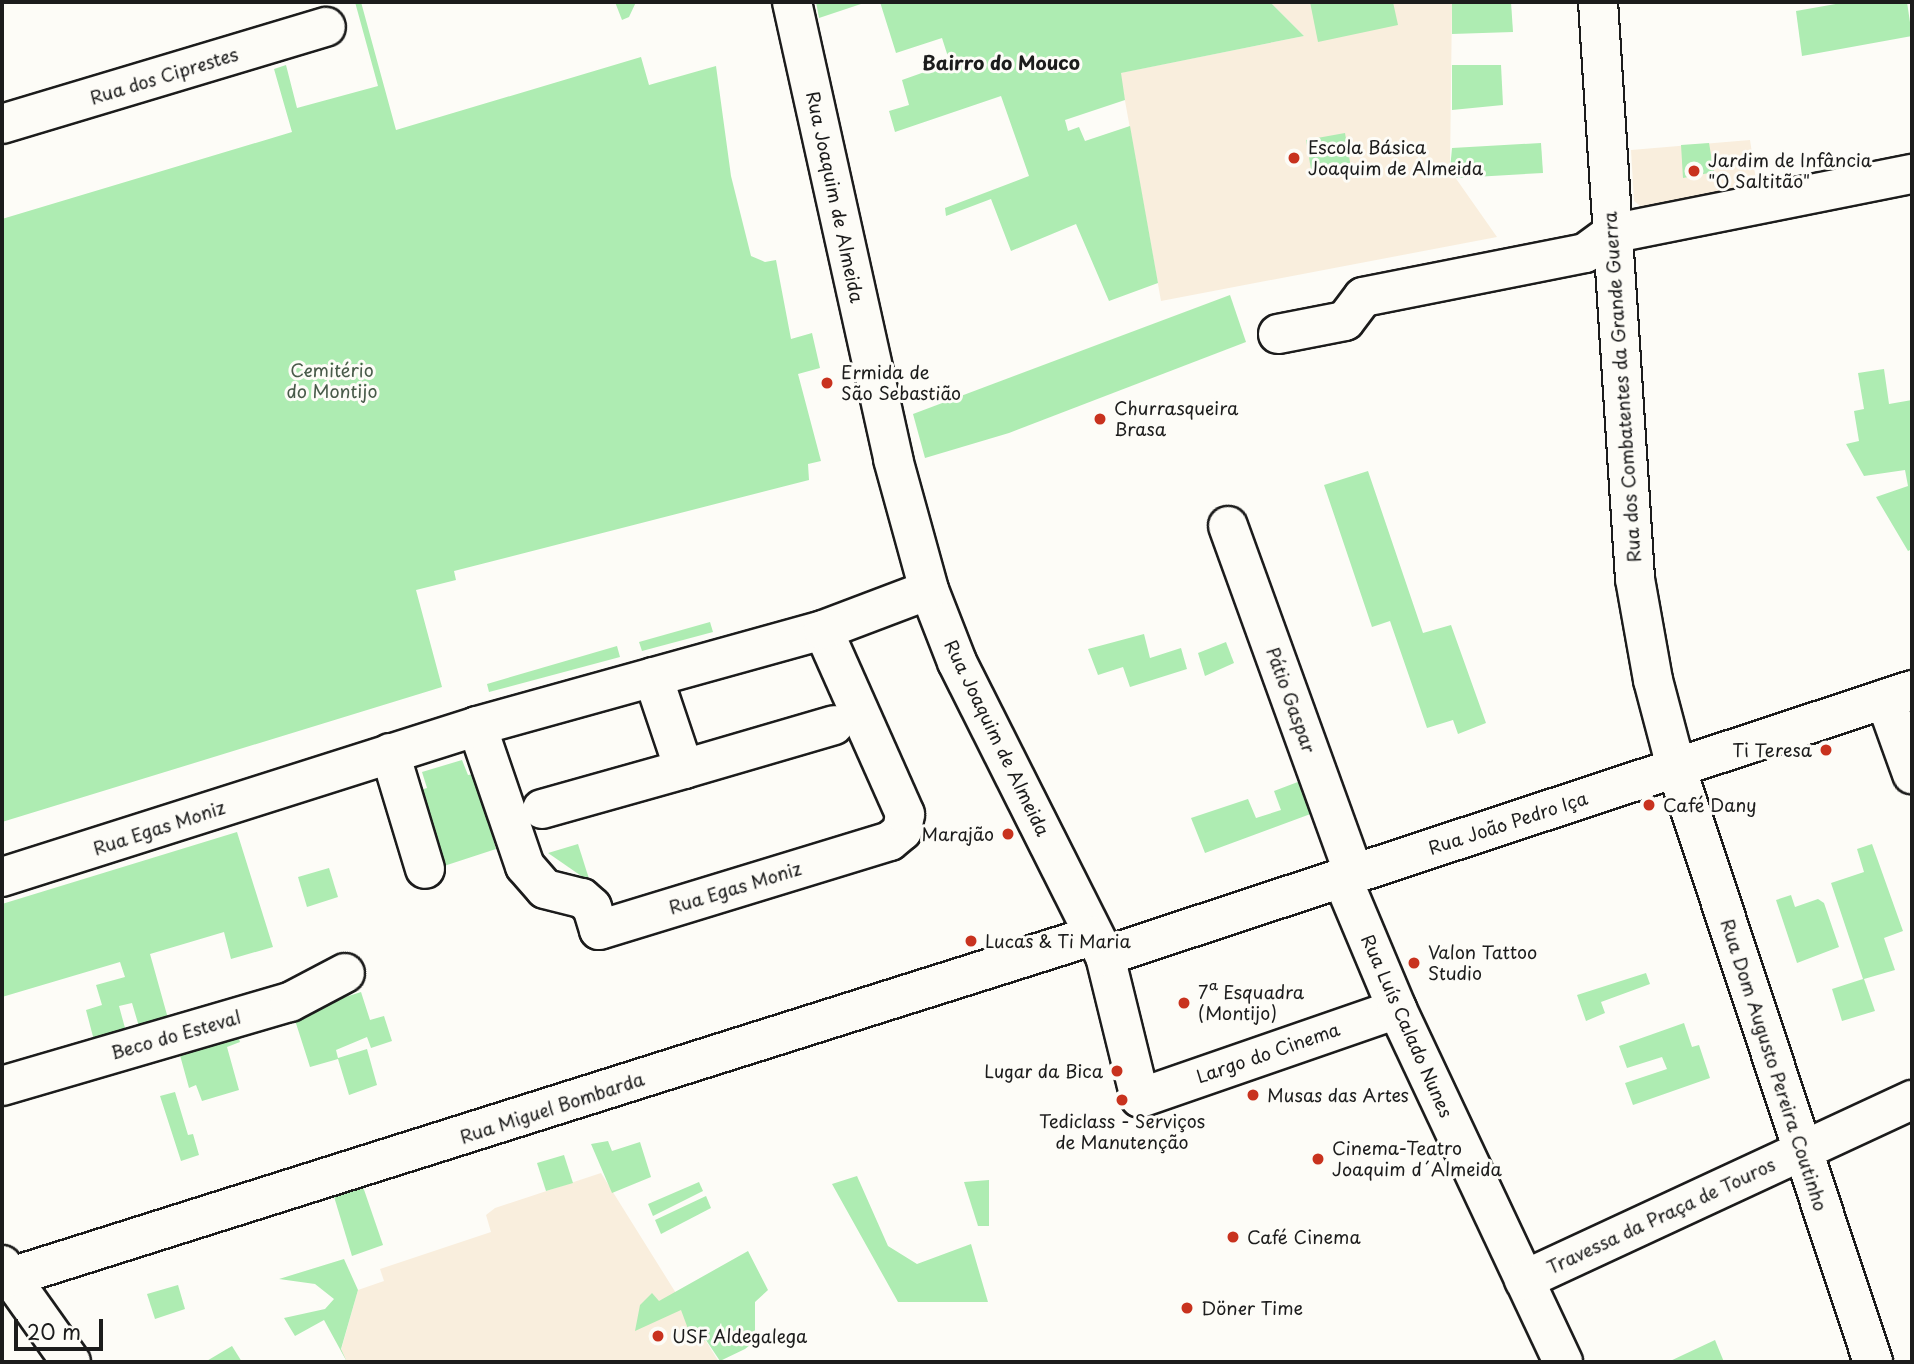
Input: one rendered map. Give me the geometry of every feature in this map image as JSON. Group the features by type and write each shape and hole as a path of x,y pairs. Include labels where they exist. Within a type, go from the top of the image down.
{"street":[{"name":"Rua Joaquim de Almeida","path":"792,2 893,459 929,590 957,662 1098,946 1140,1098"},
{"name":"Rua dos Combatentes da Grande Guerra","path":"1598,2 1635,579 1675,768"},
{"name":"Rua dos Ciprestes","path":"2,124 326,27"},
{"path":"1278,334 1345,321 1363,297 1585,253 1611,234 1912,174"},
{"name":"Pátio Gaspar","path":"1228,526 1348,876"},
{"name":"Rua Egas Moniz","path":"2,877 477,726 824,630 929,590"},
{"name":"Rua Egas Moniz","path":"477,726 525,866 544,889 582,898 592,906 599,930 890,841 902,831 905,814 824,630"},
{"path":"653,677 684,768"},
{"path":"1899,695 1912,774"},
{"name":"Rua João Pedro Iça","path":"1098,946 1348,876 1899,695"},
{"path":"542,809 834,726"},
{"path":"390,753 425,869"},
{"name":"Rua Dom Augusto Pereira Coutinho","path":"1675,768 1873,1362"},
{"name":"Rua Luís Calado Nunes","path":"1348,876 1396,1009 1563,1362"},
{"name":"Rua Miguel Bombarda","path":"7,1271 1098,946"},
{"name":"Beco do Esteval","path":"2,1086 290,1002 345,973"},
{"name":"Largo do Cinema","path":"1140,1098 1396,1009"},
{"name":"Travessa da Praça de Touros","path":"1524,1280 1912,1100"},
{"path":"7,1271 71,1362"}],"shaded area":[{"name":"Escola Básica Joaquim de Almeida","path":"1270,2 1452,2 1450,170 1497,237 1161,301 1120,73 1304,36"},
{"name":"Jardim de Infância \"O Saltitão\"","path":"1750,140 1757,186 1644,209 1634,201 1631,150"},
{"path":"601,1173 719,1362 347,1362 341,1350 358,1290 384,1281 380,1269 491,1232 486,1215 495,1208"}],"green space":[{"name":"Cemitério do Montijo","path":"355,2 361,2 396,130 641,57 649,85 716,66 731,176 751,256 765,262 776,260 791,339 812,333 820,368 798,374 821,461 808,464 809,480 454,571 456,580 416,590 442,687 2,822 2,219 292,132 274,69 286,65 297,108 378,86"},
{"path":"615,2 636,2 629,17 622,20"},
{"path":"816,2 867,2 819,18"},
{"path":"880,2 1270,2 1304,36 1121,73 1125,100 1065,120 1068,131 1079,127 1085,141 1130,126 1158,283 1109,301 1076,224 1011,251 991,199 946,216 945,208 1029,176 1001,96 895,132 889,111 909,105 902,80 950,63 942,38 896,53"},
{"path":"1310,2 1393,2 1398,25 1318,42"},
{"path":"1452,2 1511,2 1513,32 1452,34"},
{"path":"1847,2 1907,2 1912,36 1802,56 1796,11"},
{"path":"1452,65 1501,65 1503,105 1452,110"},
{"path":"1345,133 1351,168 1312,175 1306,140"},
{"path":"1541,143 1543,173 1457,178 1450,170 1452,148"},
{"path":"1709,143 1714,172 1683,178 1681,145"},
{"path":"1230,295 1246,342 1009,433 925,458 913,414"},
{"path":"1884,369 1889,404 1912,400 1912,549 1908,551 1876,497 1908,486 1905,470 1864,476 1846,444 1859,441 1854,411 1864,409 1858,373"},
{"path":"1368,471 1423,633 1451,625 1486,723 1458,734 1453,720 1427,728 1390,621 1372,627 1324,485"},
{"path":"710,622 713,632 642,651 639,642"},
{"path":"1144,634 1150,658 1181,648 1187,669 1130,687 1123,667 1098,675 1088,649"},
{"path":"1226,642 1234,663 1205,676 1198,653"},
{"path":"617,646 620,657 489,692 487,684"},
{"path":"462,760 468,775 474,774 496,849 444,866 420,790 427,788 422,772"},
{"path":"1311,777 1324,809 1205,853 1191,818 1248,799 1256,818 1281,810 1274,791"},
{"path":"237,832 273,947 231,959 224,932 150,954 169,1022 140,1030 132,1003 119,1006 128,1039 96,1048 86,1010 102,1005 96,985 125,977 120,962 2,997 2,904"},
{"path":"578,844 590,882 548,853"},
{"path":"1872,844 1903,931 1884,938 1895,970 1864,979 1875,1011 1842,1021 1832,989 1863,979 1831,883 1864,872 1857,849"},
{"path":"329,868 338,897 307,907 298,877"},
{"path":"1791,895 1795,907 1818,899 1824,903 1839,947 1797,963 1776,900"},
{"path":"1646,973 1650,984 1601,1002 1605,1013 1586,1021 1577,995"},
{"path":"361,992 370,1020 384,1016 392,1041 371,1048 367,1037 336,1050 338,1058 367,1049 377,1085 349,1095 338,1059 310,1067 293,1014"},
{"path":"1684,1023 1692,1047 1699,1045 1710,1078 1633,1105 1625,1083 1667,1069 1662,1057 1627,1068 1619,1046"},
{"path":"236,1030 240,1042 227,1047 239,1090 202,1101 196,1085 189,1088 178,1048"},
{"path":"175,1092 188,1135 193,1134 199,1155 181,1161 160,1096"},
{"path":"608,1141 612,1151 640,1142 651,1177 612,1193 591,1144"},
{"path":"564,1155 573,1183 546,1191 537,1163"},
{"path":"857,1176 888,1246 917,1264 971,1244 988,1302 898,1302 832,1184"},
{"path":"989,1180 989,1226 978,1226 964,1182"},
{"path":"361,1181 383,1245 352,1256 332,1190"},
{"path":"699,1182 703,1191 653,1216 648,1204"},
{"path":"706,1196 711,1208 661,1234 655,1220"},
{"path":"748,1251 768,1290 755,1302 755,1341 745,1349 720,1361 706,1340 694,1345 681,1310 635,1331 640,1305 652,1293 659,1301"},
{"path":"344,1259 358,1290 341,1349 347,1362 324,1320 295,1336 284,1318 325,1309 334,1299 315,1284 279,1279"},
{"path":"178,1285 185,1309 155,1319 147,1294"},
{"path":"1715,1340 1724,1362 1668,1362"},
{"path":"232,1346 242,1362 205,1362"}],"place":[{"name":"Escola Básica Joaquim de Almeida","path":"1294,158"},
{"name":"Jardim de Infância \"O Saltitão\"","path":"1694,171"},
{"name":"Ermida de São Sebastião","path":"827,383"},
{"name":"Churrasqueira Brasa","path":"1100,419"},
{"name":"Ti Teresa","path":"1826,750"},
{"name":"Café Dany","path":"1649,805"},
{"name":"Marajão","path":"1008,834"},
{"name":"Lucas & Ti Maria","path":"971,941"},
{"name":"Valon Tattoo Studio","path":"1414,963"},
{"name":"7ª Esquadra (Montijo)","path":"1184,1003"},
{"name":"Lugar da Bica","path":"1117,1071"},
{"name":"Musas das Artes","path":"1253,1095"},
{"name":"Tediclass - Serviços de Manutenção","path":"1122,1100"},
{"name":"Cinema-Teatro Joaquim d´Almeida","path":"1318,1159"},
{"name":"Café Cinema","path":"1233,1237"},
{"name":"Döner Time","path":"1187,1308"},
{"name":"USF Aldegalega","path":"658,1336"}],"district":[{"name":"Bairro do Mouco","path":"1001,63"}]}
